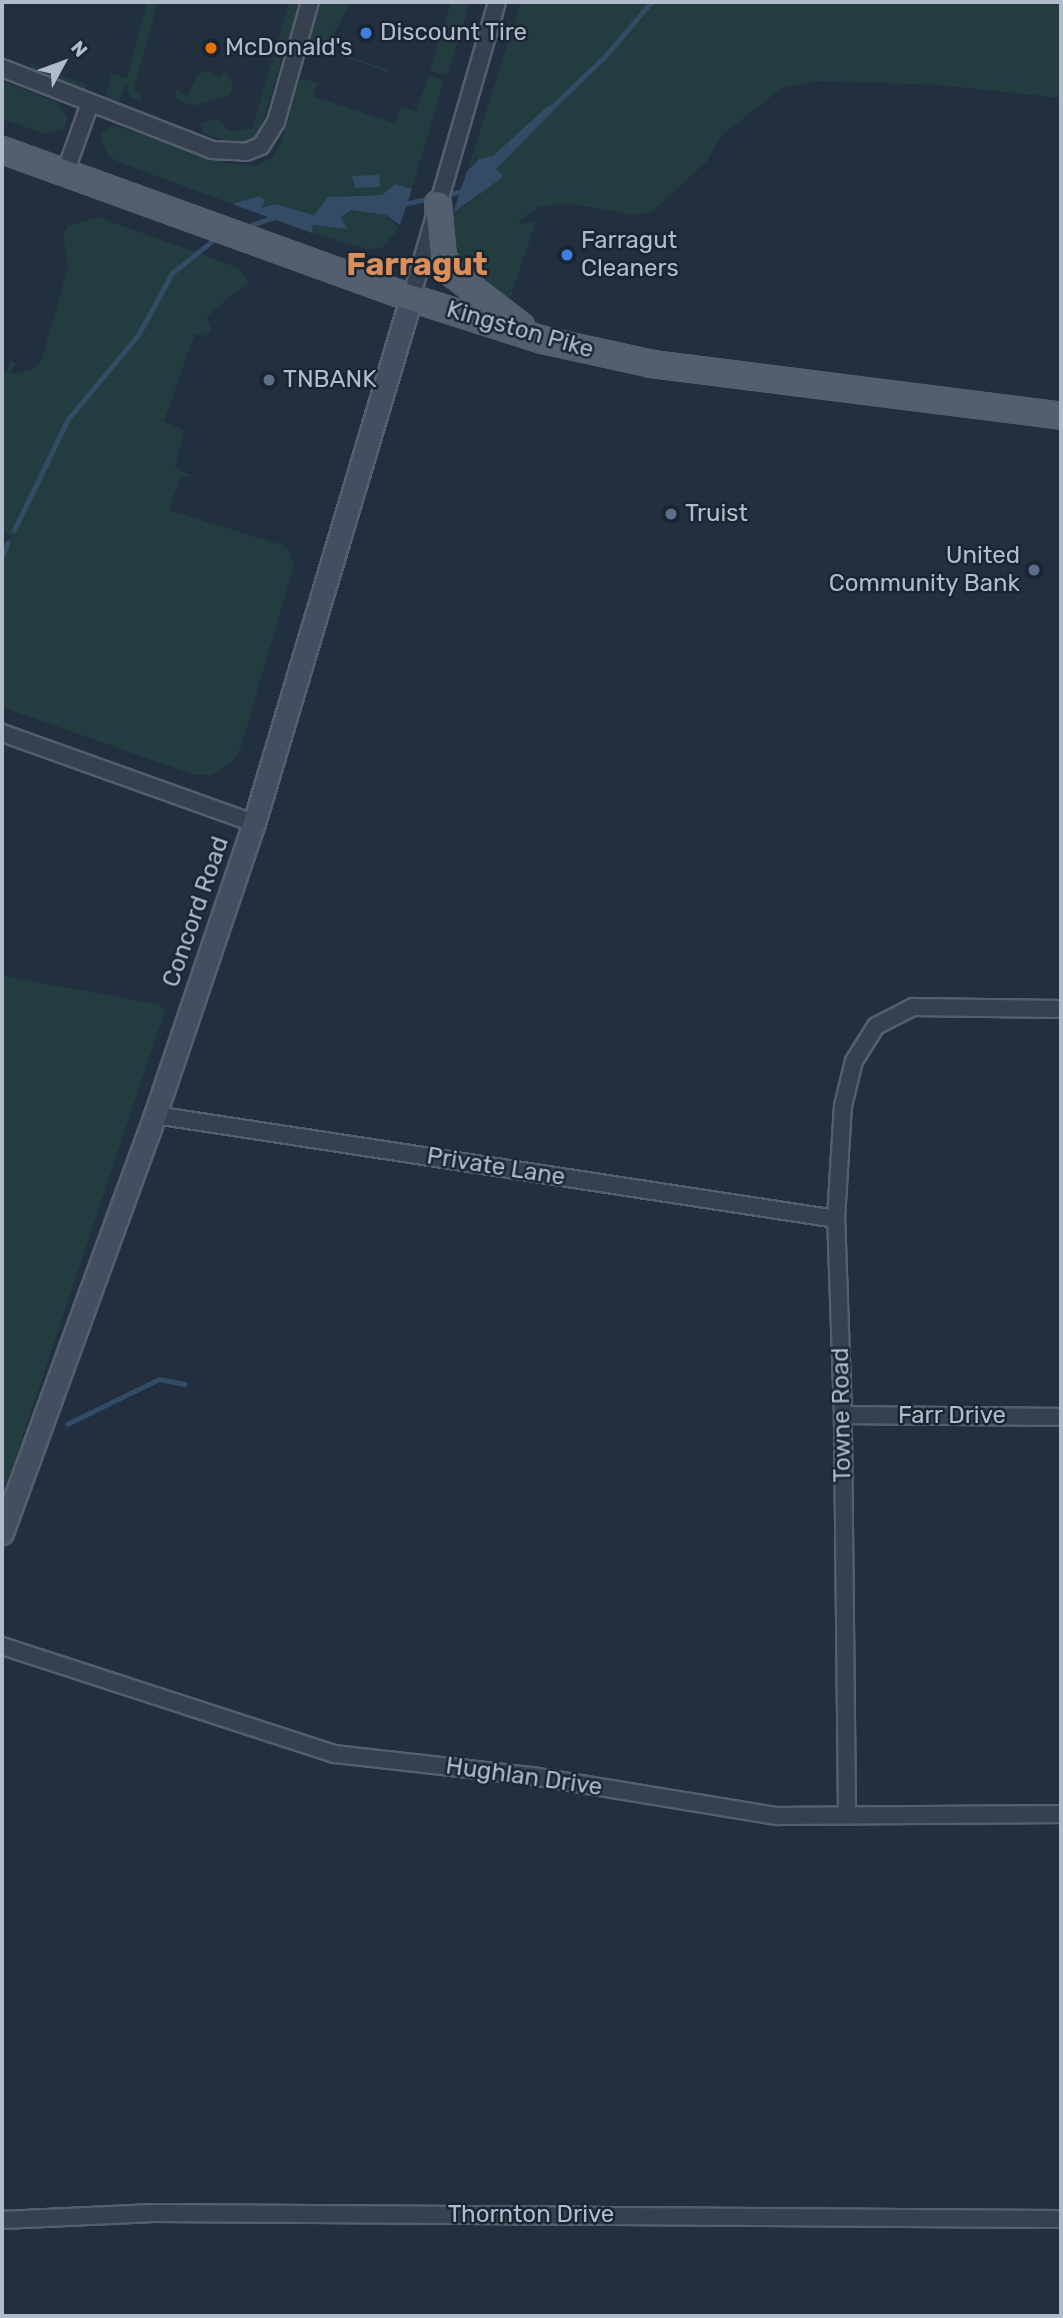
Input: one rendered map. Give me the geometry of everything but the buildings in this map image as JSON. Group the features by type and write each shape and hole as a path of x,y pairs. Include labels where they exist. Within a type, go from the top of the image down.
{"main road":[{"name":"Kingston Pike","path":"2,150 411,298 542,340 679,368 1061,416"},
{"path":"437,210 443,257 453,274 478,298 542,340"}],"street":[{"path":"2,68 212,150 246,152 261,146 276,122 310,2"},
{"path":"411,298 497,2"},
{"path":"65,173 90,103"},
{"name":"Concord Road","path":"2,1533 155,1115 254,823 411,298"},
{"path":"2,733 254,823"},
{"name":"Towne Road","path":"847,1812 843,1415 836,1219 842,1107 854,1060 876,1026 912,1007 1061,1009"},
{"name":"Private Lane","path":"155,1115 836,1219"},
{"name":"Farr Drive","path":"843,1415 1061,1417"},
{"name":"Hughlan Drive","path":"2,1646 335,1754 532,1776 777,1816 847,1812 1061,1814"},
{"name":"Thornton Drive","path":"2,2220 154,2213 1061,2219"}],"green space":[{"path":"147,2 158,2 133,91 142,94 142,100 130,98 126,83 119,102 106,98 111,73 127,78"},
{"path":"289,2 300,2 258,136 241,145 205,134 200,124 217,118 228,131 252,129"},
{"path":"321,2 351,2 327,46 310,40"},
{"path":"451,2 470,2 447,76 430,71"},
{"path":"521,2 1061,2 1061,98 938,85 818,81 782,88 723,134 706,162 652,212 632,215 569,203 539,207 526,216 518,224 536,222 510,299 475,284 455,260 449,233 453,213 480,195 477,157 467,171"},
{"path":"310,44 391,70 388,73"},
{"path":"29,63 87,85 85,90 34,71"},
{"path":"209,70 219,78 226,72 233,85 230,95 192,106 174,97 177,88 187,97 198,74"},
{"path":"429,75 444,80 412,189 395,184 382,195 338,196 314,215 275,204 261,208 251,200 232,204 121,163 109,157 100,139 101,132 114,125 224,163 256,166 272,157 282,141 300,79 317,82 314,97 395,123 400,107 416,112"},
{"path":"2,81 58,103 68,118 64,129 46,134 2,119"},
{"path":"351,210 386,215 399,228 383,247 370,250 312,233 313,225 347,229 341,217"},
{"path":"98,217 239,268 248,283 207,316 212,331 206,336 195,334 164,421 185,431 175,466 190,476 181,477 169,510 282,545 288,549 294,565 241,747 232,762 210,775 194,775 2,707 2,551 11,544 8,533 2,535 2,374 7,372 10,359 16,364 11,373 16,374 32,369 42,359 68,267 63,235 68,226"},
{"path":"3,976 158,1004 165,1011 2,1499"}],"water":[{"path":"548,106 554,110 496,169 503,176 453,213 467,171 479,159 493,156"},
{"path":"379,175 380,187 349,188 355,187 352,176"},
{"path":"395,184 412,189 400,225 386,215 351,210 341,217 347,229 313,225 312,233 232,204 259,196 265,200 261,208 275,204 314,215 328,197 382,195"}],"waterway":[{"path":"548,111 607,54 651,2"},
{"path":"444,196 465,190"},
{"path":"403,204 431,198"},
{"path":"242,228 276,216"},
{"path":"14,530 68,419 138,335 172,273 217,237"},
{"path":"2,556 8,542"},
{"path":"67,1424 159,1379 185,1384"}],"place":[{"name":"Discount Tire","path":"366,33"},
{"name":"McDonald's","path":"211,48"},
{"name":"Farragut Cleaners","path":"567,255"},
{"name":"TNBANK","path":"269,380"},
{"name":"Truist","path":"671,514"},
{"name":"United Community Bank","path":"1034,570"}],"district":[{"name":"Farragut","path":"417,264"}]}
